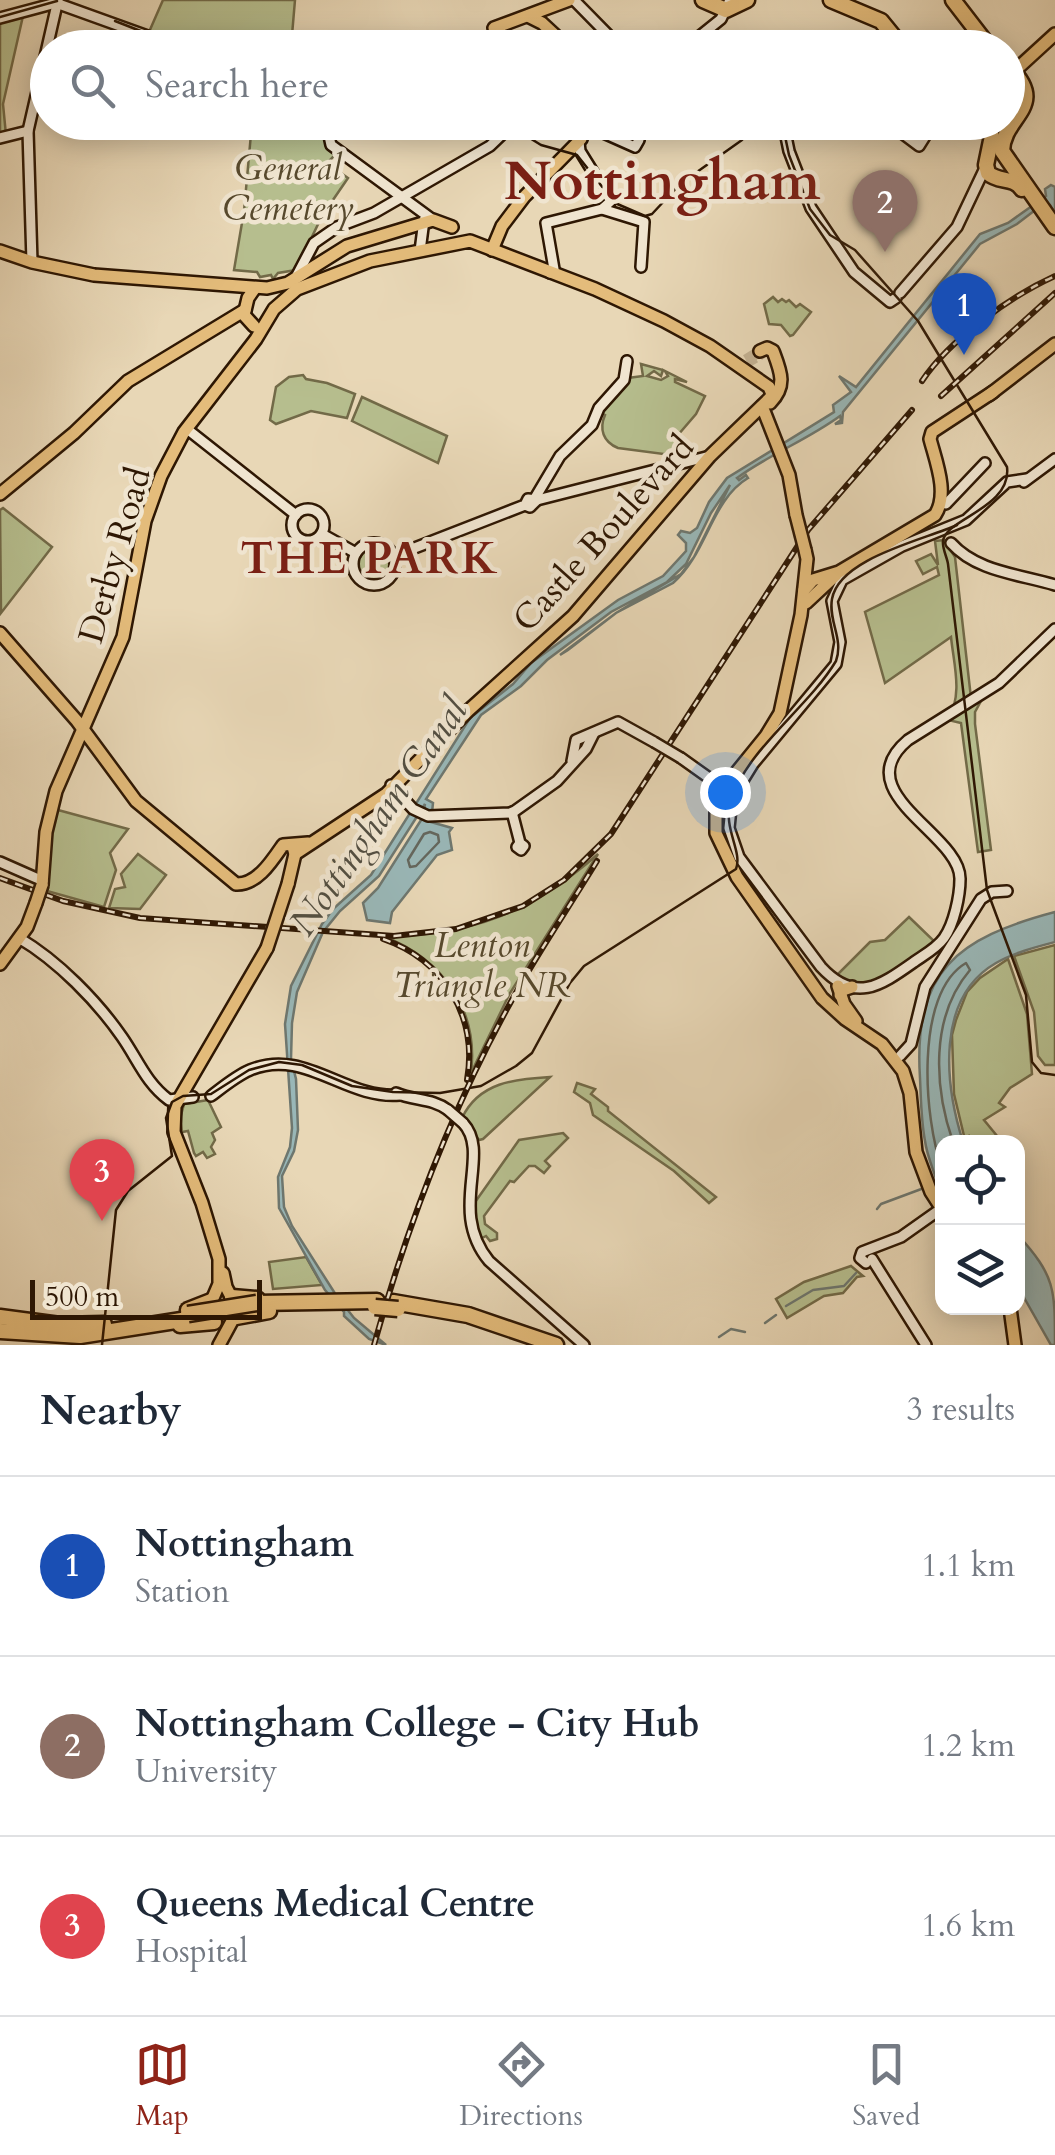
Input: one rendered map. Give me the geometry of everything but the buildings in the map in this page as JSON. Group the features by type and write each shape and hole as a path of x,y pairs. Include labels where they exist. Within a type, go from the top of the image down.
{"highway":[{"path":"703,0 731,6"},
{"path":"831,0 870,16 890,30"},
{"path":"950,0 975,30"},
{"path":"991,140 988,174 1016,182 1055,227"},
{"path":"999,179 1008,172 1004,140"},
{"path":"987,162 996,151 1006,160 1055,235"},
{"path":"232,1297 243,1300 305,1296 333,1302"},
{"path":"3,1326 115,1323 194,1309 212,1299"},
{"path":"235,1319 333,1302"},
{"path":"87,1332 257,1306 333,1302 468,1316 556,1345"},
{"path":"398,1306 464,1320 542,1345"},
{"path":"3,1326 116,1335 200,1321 215,1323"},
{"path":"87,1332 115,1323"}],"main road":[{"path":"501,30 500,27 528,16 543,16 571,0"},
{"path":"962,0 965,17"},
{"path":"543,16 554,30"},
{"path":"1025,58 1055,34"},
{"path":"493,248 511,215 575,140"},
{"path":"554,166 569,154 577,140"},
{"path":"0,494 67,439 128,381 231,321 247,301 296,284 348,246 425,222 460,233"},
{"name":"Derby Road","path":"0,964 19,938 36,902 56,791 123,637 152,498 187,429 296,284 370,261 420,251 460,233 493,248"},
{"path":"493,248 552,271"},
{"path":"493,248 633,304 747,365 772,390 768,406 779,454 807,566 817,584 912,530 933,524 947,500 930,439 939,427 1055,344"},
{"path":"0,251 94,275 247,301"},
{"path":"247,301 259,327 268,320"},
{"name":"Derby Road","path":"247,301 252,342"},
{"path":"766,353 782,380 768,406"},
{"name":"Castle Boulevard","path":"286,861 390,788 573,616 710,456 768,406"},
{"path":"807,566 789,680 776,720 726,786 715,823 724,855 823,995 900,1062 914,1088 919,1144 935,1194"},
{"path":"803,604 826,579"},
{"path":"0,633 84,729 141,806 199,856 242,886 286,861"},
{"path":"726,786 721,824 729,852 803,961 854,1023"},
{"path":"219,1345 235,1319 237,1306 174,1128 179,1098 268,948 286,861"},
{"path":"803,961 823,995"},
{"path":"839,987 852,988"},
{"path":"839,987 854,1023"},
{"path":"218,1260 219,1284 208,1314 220,1332 219,1345"},
{"path":"212,1299 222,1294 232,1297"},
{"path":"1011,1315 1015,1345"},
{"path":"215,1323 224,1325 235,1319"}],"street":[{"path":"571,0 603,30"},
{"path":"51,30 57,2"},
{"path":"0,18 57,2 135,30"},
{"path":"705,30 731,6"},
{"path":"30,122 32,262"},
{"path":"0,138 28,131"},
{"path":"331,140 332,145 403,196 425,222 420,251"},
{"path":"296,284 314,242 337,227 374,213 497,140"},
{"path":"584,140 584,160"},
{"path":"618,140 637,146 638,140"},
{"path":"786,140 809,204 854,272 875,289 895,298 957,227 987,162"},
{"path":"569,154 584,160 610,198 602,209"},
{"path":"977,188 986,180 999,179"},
{"path":"552,271 547,222 602,209 643,221 641,266"},
{"path":"536,499 560,456 592,425 599,408 624,380 627,361"},
{"path":"187,429 296,515"},
{"path":"394,556 525,505 527,500 710,456"},
{"path":"726,786 747,772 836,664 840,642 832,605 839,584 853,571 906,544 951,535 973,521 1007,487 1055,460"},
{"path":"947,500 980,463"},
{"path":"681,464 694,475"},
{"path":"305,509 318,512 324,524 322,534 314,540 300,539 292,526 296,515 305,509"},
{"path":"322,534 356,553"},
{"path":"951,535 974,563 1055,586"},
{"path":"366,544 386,546 394,556 390,578 374,585 361,581 352,564 356,553 366,544"},
{"path":"852,988 884,982 940,943 951,924 960,886 960,871 950,852 912,815 896,792 891,775 894,757 908,740 998,683 1055,629"},
{"path":"390,788 421,813 436,817 511,809 552,786 572,764 581,746 599,732 621,727 654,742 726,786 735,835 759,883 839,987"},
{"path":"511,809 520,843"},
{"path":"0,862 42,883"},
{"path":"900,1062 911,1044 925,987 985,895 1001,890"},
{"path":"19,938 92,1001 124,1040 154,1089 179,1098 211,1096 259,1067 292,1064 364,1092 433,1101 448,1110 474,1138 468,1216 478,1244 489,1261 584,1345"},
{"path":"926,1345 869,1258 935,1213"}],"green space":[{"path":"163,0 295,0 292,30 150,30"},
{"path":"23,16 3,104 6,135 0,136 0,22"},
{"name":"General Cemetery","path":"250,140 326,140 337,153 327,163 348,178 322,216 296,270 278,273 273,279 271,275 260,277 257,272 234,270"},
{"path":"773,297 778,302 789,300 796,307 800,304 811,312 793,335 781,325 769,324 764,304"},
{"path":"641,364 663,370 661,376 654,371 647,376 661,380 668,376 665,371 687,382 675,382 705,396 678,435 681,443 671,455 618,448 604,434 605,415 599,412 628,378 643,376"},
{"path":"303,375 355,394 347,418 311,411 276,424 270,420 276,387 289,377"},
{"path":"362,397 447,436 438,463 352,421"},
{"path":"3,508 52,547 1,613 0,510"},
{"path":"944,540 955,557 971,698 974,704 981,701 975,712 975,724 991,850 978,852 961,723 948,720 956,690 951,637 885,683 865,612 939,575 937,567 923,574 916,561 931,554 938,565 935,541"},
{"path":"374,546 387,551 392,564 387,577 374,582 361,577 356,564 361,551"},
{"path":"58,810 128,829 110,853 116,870 104,907 47,891 51,827"},
{"path":"138,854 166,875 140,909 109,908 115,889 125,887 121,874"},
{"name":"Lenton Triangle NR","path":"598,854 510,993 471,1073 469,1028 452,989 423,958 383,936 444,931 499,917 549,891"},
{"path":"909,917 935,942 877,981 864,984 836,976 870,942 885,940"},
{"path":"1055,945 1055,1065 1045,1065 1038,1056 1034,1012 1014,956"},
{"path":"1008,959 1027,1014 1032,1074 1010,1088 999,1103 1005,1107 984,1120 996,1135 964,1135 954,1094 952,1035 967,992"},
{"path":"550,1077 483,1139 479,1140 462,1118 469,1106 488,1090 511,1081"},
{"path":"577,1083 595,1089 591,1094 608,1111 716,1197 709,1203 674,1171 593,1115 590,1103 574,1092"},
{"path":"208,1100 221,1127 212,1133 215,1154 207,1158 203,1152 196,1156 188,1131 182,1132 180,1119 184,1104"},
{"path":"563,1133 568,1138 545,1161 550,1166 544,1173 529,1166 514,1182 510,1181 484,1216 485,1224 497,1233 497,1239 480,1239 473,1205 519,1140"},
{"path":"306,1257 322,1285 273,1289 269,1262"},
{"path":"851,1266 863,1276 857,1277 843,1293 824,1296 787,1318 776,1299 804,1282"}],"water":[{"path":"1055,187 1055,214 1050,205 1043,204 980,244 843,412 842,423 835,424 840,416 737,478 748,478 725,500 694,557 730,485 686,564 667,582 611,612 481,715 426,799 433,803 431,822 452,828 452,850 437,855 392,912 390,923 367,920 363,903 378,888 423,817 425,804 379,876 323,932 297,992 291,1059 296,1079 298,1130 294,1151 282,1176 284,1207 336,1295 354,1318 386,1345 369,1339 344,1316 325,1290 279,1208 278,1177 290,1147 292,1128 285,1024 291,986 322,924 371,875 470,718 513,684 531,663 618,600 663,576 686,551 686,543 678,535 697,528 709,502 727,478 834,412 833,405 851,392 839,376 856,387 980,234 1008,223 1046,196 1045,189"},
{"path":"694,557 684,571 673,583 616,613 681,574"},
{"path":"1055,912 1055,942 996,963 976,978 963,998 954,1020 949,1070 961,1135 935,1135 935,1176 922,1117 920,1041 924,1011 934,985 948,965 967,948 1021,922"},
{"path":"1025,1244 1050,1284 1055,1345 1051,1345 1025,1299"}],"waterway":[{"path":"877,1209 924,1188"},
{"path":"786,1306 813,1290 844,1286 856,1273"},
{"path":"765,1323 776,1315"},
{"path":"719,1337 731,1329 745,1332"}],"tunnel":[{"path":"746,360 760,351"},
{"path":"748,363 763,354"}],"tram line":[{"path":"0,17 57,1"},
{"path":"115,21 138,30"},
{"path":"533,140 577,155 615,203 645,216 652,214 680,184 742,140"},
{"path":"786,140 810,209 830,235 855,250 918,321 1007,467 1006,481 999,493 947,533 943,544 987,890 1026,995 1032,1062 1041,1073 1055,1075"},
{"path":"102,1345 116,1210 128,1191 172,1156 166,1118 172,1102 183,1096 211,1094 249,1070 279,1062 302,1065 352,1086 440,1093 481,1086 516,1066 532,1053 570,983 584,966 736,869 729,820 731,800 751,763 836,661 838,645 831,607 838,585 850,572 885,552 957,525"}],"railway":[{"path":"922,381 948,350 982,321 1055,276"},
{"path":"941,396 1055,293"},
{"path":"0,878 63,901 140,918 394,936 456,929 523,906 564,880 611,834 808,530 912,410"},
{"path":"374,1345 401,1256 451,1124 523,981 597,861"},
{"path":"383,939 423,961 452,994 467,1034 467,1080"}],"place":[{"name":"Nottingham College - City Hub","path":"885,252"},
{"name":"Nottingham","path":"964,355"},
{"name":"Queens Medical Centre","path":"102,1221"}],"district":[{"name":"Nottingham","path":"662,180"},
{"name":"THE PARK","path":"370,557"}],"water label":[{"name":"Nottingham Canal","path":"378,816"}]}
